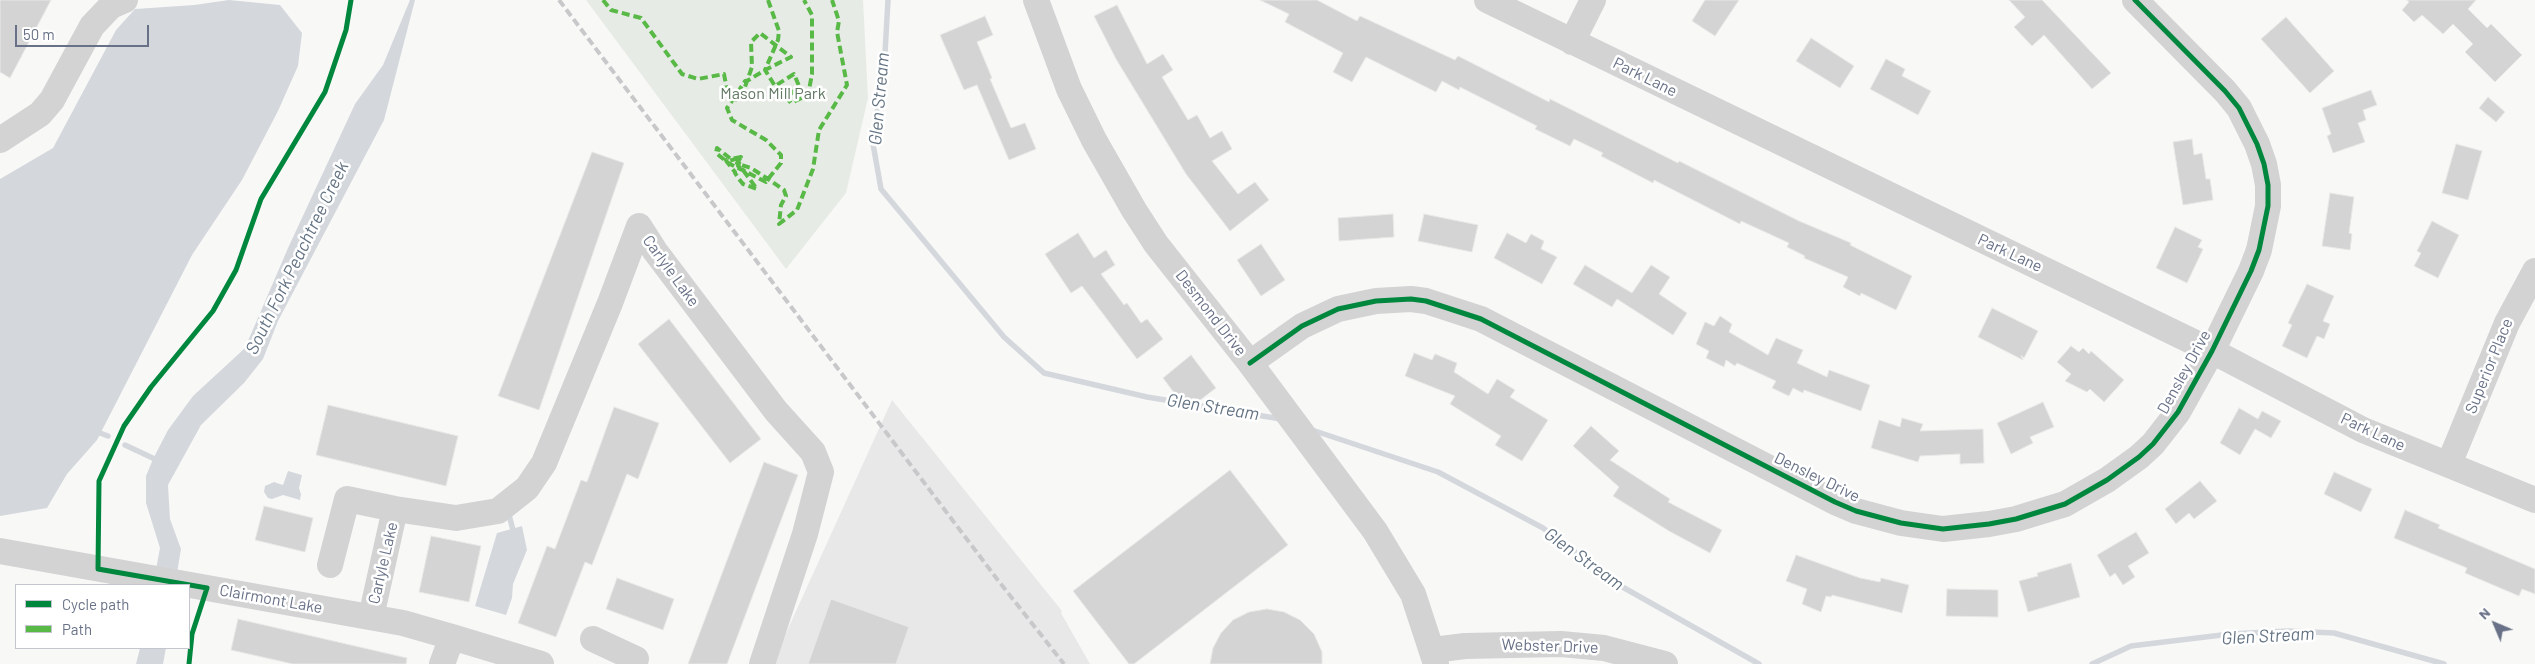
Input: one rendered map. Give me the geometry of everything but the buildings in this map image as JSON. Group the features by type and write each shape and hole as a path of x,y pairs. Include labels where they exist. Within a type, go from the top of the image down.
{"street":[{"path":"0,140 40,114 52,100 92,26 111,6 125,0"},
{"name":"Desmond Drive","path":"1036,0 1069,89 1114,177 1156,244 1250,363 1390,553 1413,594 1434,657"},
{"name":"Park Lane","path":"1487,0 2212,351 2363,430 2535,500"},
{"path":"1572,42 1593,0"},
{"name":"Densley Drive","path":"1250,363 1302,326 1325,314 1354,304 1411,300 1444,305 1481,319 1835,502 1879,518 1943,529 1989,524 2042,512 2072,500 2107,480 2138,457 2166,429 2212,351 2259,250 2268,206 2268,185 2264,164 2248,124 2226,91 2135,0"},
{"name":"Carlyle Lake","path":"330,565 347,499 395,509 456,518 498,511 527,488 544,463 610,303 639,226 655,251 776,411 813,452 821,472 804,534 762,664"},
{"name":"Superior Place","path":"2448,464 2507,323 2535,271"},
{"name":"Carlyle Lake","path":"371,617 395,509"},
{"name":"Clairmont Lake","path":"0,551 185,584"},
{"name":"Clairmont Lake","path":"190,585 403,622 452,637"},
{"path":"442,664 452,637 541,664"},
{"path":"593,639 622,658"},
{"name":"Webster Drive","path":"1434,657 1465,646 1561,644 1604,648 1665,664"}],"shaded area":[{"path":"892,400 1062,611 1061,613 1090,664 772,664"}],"green space":[{"name":"Mason Mill Park","path":"586,0 863,0 868,98 846,193 786,269"}],"water":[{"path":"229,0 280,5 302,33 298,66 278,111 242,180 192,255 97,440 67,474 47,508 0,516 0,179 53,148 116,30 135,9 194,5"},
{"name":"South Fork Peachtree Creek","path":"410,0 415,0 384,120 278,321 263,359 244,383 201,425 168,485 170,519 181,549 175,584 153,584 160,548 146,503 146,476 153,459 168,430 193,396 245,348 288,248 355,104 383,65"},
{"path":"288,471 302,475 299,488 300,500 283,495 272,499 268,498 264,492 265,486 274,482 283,485"},
{"path":"522,526 527,550 513,584 512,598 506,615 475,606 497,533"},
{"path":"140,649 166,649 163,664 136,664"}],"waterway":[{"name":"Glen Stream","path":"888,0 885,53 873,144 881,189 1004,337 1044,373 1147,397 1281,419"},
{"name":"Glen Stream","path":"1312,430 1438,472 1543,528 1619,585 1759,664"},
{"path":"100,433 108,436"},
{"path":"125,445 159,461"},
{"path":"508,511 514,534"},
{"name":"Glen Stream","path":"2092,664 2131,646 2230,634 2288,631 2334,633 2444,664"}],"railway":[{"path":"559,0 997,579 1064,664"}],"marked path":[{"path":"603,0 611,10 641,18 682,74 698,79 724,74 728,95 734,98 736,100 743,93 747,81 752,67 751,42 760,33 791,57 747,81 745,81 734,98 727,108 732,120 766,140 781,155 781,163 768,179 766,182 743,170 730,164 727,162 716,153 717,148 731,159 741,157 738,166 743,170 757,189 743,184 735,172 727,162 726,160 729,161 741,157 737,163 742,165 751,168 768,179 784,190 786,196 781,205 779,224 797,210 813,169 819,130 847,85 837,32 839,21 832,0"},
{"path":"768,0 779,31 778,40 765,70 775,86 794,74 799,86 787,98 791,103 808,95 812,74 812,15 804,0"}],"cycle path":[{"path":"184,584 98,569 99,481 124,426 151,387 213,311 236,270 261,199 325,92 346,30 351,0"},
{"path":"1250,363 1302,326 1338,309 1376,301 1411,299 1426,301 1481,319 1835,502 1856,511 1901,523 1943,529 2016,519 2065,504 2107,480 2139,457 2153,444 2178,412 2212,351 2251,271 2259,250 2268,206 2268,185 2264,164 2257,144 2239,108 2225,91 2135,0"},
{"path":"189,664 192,634 207,588 190,585"}]}
